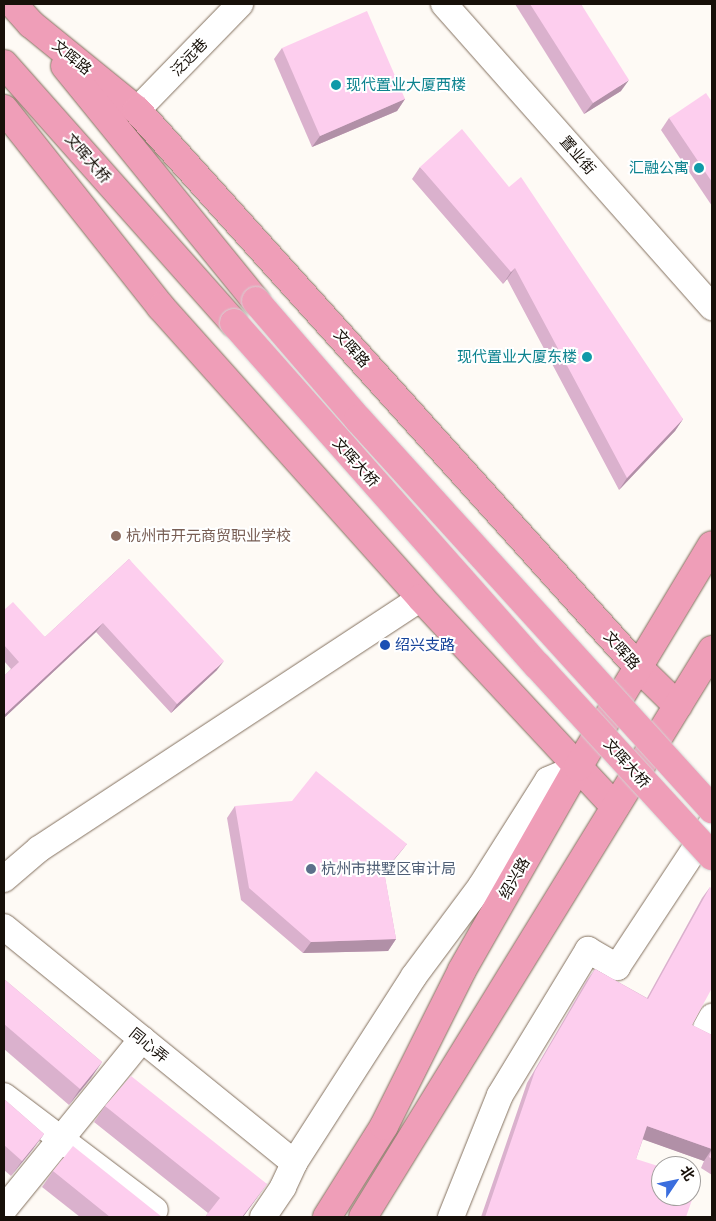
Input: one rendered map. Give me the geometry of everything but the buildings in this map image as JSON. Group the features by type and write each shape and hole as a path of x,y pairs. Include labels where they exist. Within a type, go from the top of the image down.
{"main road":[{"name":"文晖路","path":"14,4 31,24 137,110 639,668 678,706"},
{"name":"文晖大桥","path":"31,24 256,301 371,434 712,810"},
{"name":"文晖大桥","path":"4,64 530,658 712,856"},
{"path":"4,109 161,307 421,598 615,807"},
{"name":"绍兴路","path":"327,1217 384,1126 462,970 578,767 712,545"},
{"path":"363,1217 520,966 712,650"}],"street":[{"name":"泛远巷","path":"137,110 240,4"},
{"name":"置业街","path":"444,4 712,307"},
{"path":"4,879 39,849 421,598"},
{"path":"263,1217 283,1187 294,1163 414,976 481,886 548,780 578,767"},
{"path":"451,1217 500,1095 588,950 616,967 712,823"},
{"name":"同心弄","path":"4,927 294,1163"},
{"path":"8,1210 142,1039"},
{"path":"4,1096 155,1210"}],"place":[{"name":"现代置业大厦西楼","path":"336,85"},
{"name":"汇融公寓","path":"699,168"},
{"name":"现代置业大厦东楼","path":"587,357"},
{"name":"杭州市开元商贸职业学校","path":"116,536"},
{"name":"绍兴支路","path":"385,645"},
{"name":"杭州市拱墅区审计局","path":"311,869"}]}
